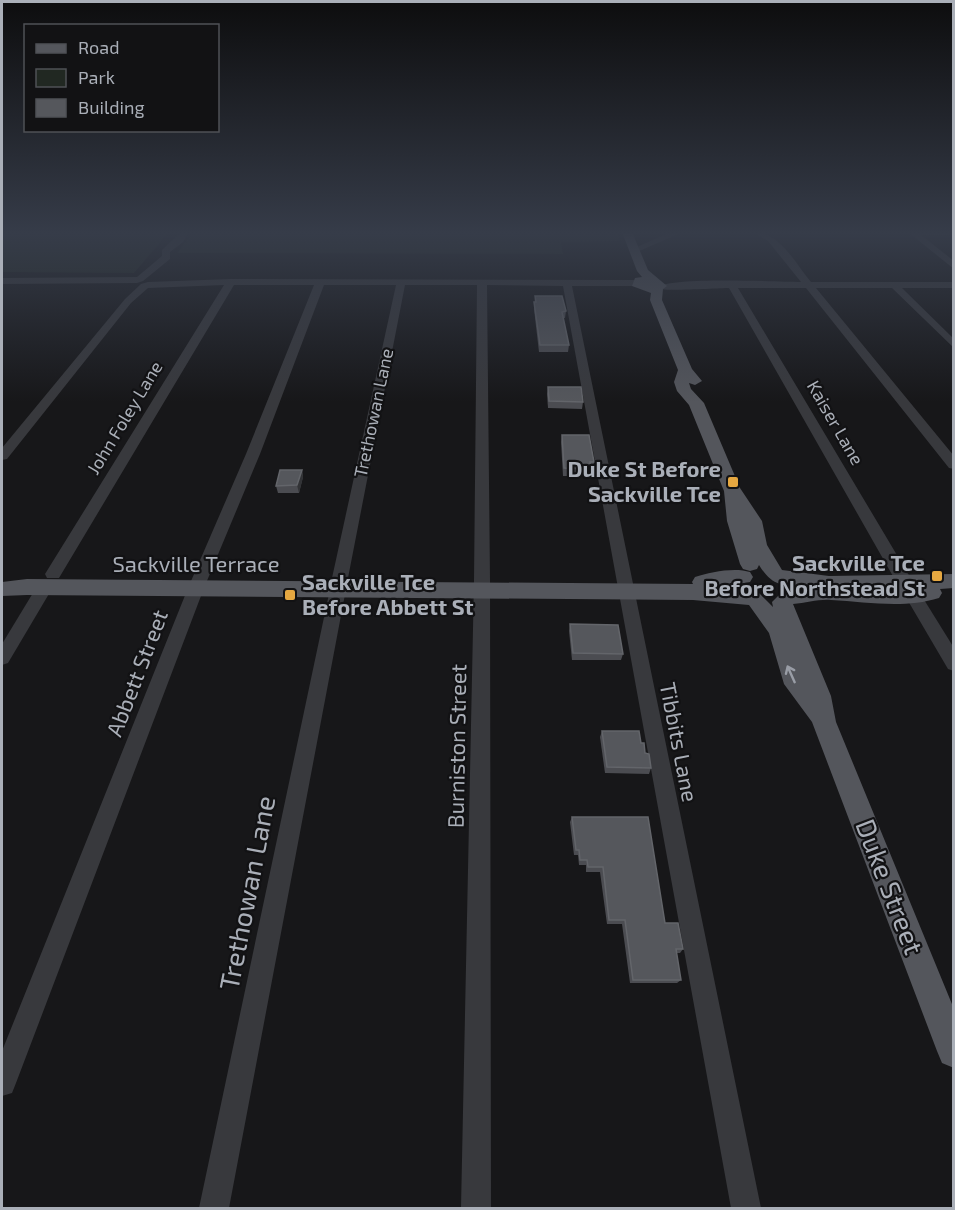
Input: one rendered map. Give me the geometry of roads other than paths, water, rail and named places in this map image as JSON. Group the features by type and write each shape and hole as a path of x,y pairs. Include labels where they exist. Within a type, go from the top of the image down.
{"main road":[{"path":"650,288 685,370 681,382 684,391 696,403 731,489 753,521 757,546 777,575 829,583 954,592"},
{"path":"731,489 748,574"},
{"name":"Sackville Terrace","path":"625,587 668,579 701,582 748,574 777,575"},
{"name":"Duke Street","path":"748,574 743,587 778,630 792,677 825,722"},
{"name":"Duke Street","path":"777,575 789,587 785,600 819,696 825,722 954,1051"},
{"name":"Sackville Terrace","path":"2,576 49,581 625,587 719,593 770,604 785,600"},
{"name":"Sackville Terrace","path":"2,588 49,581"},
{"path":"785,600 828,592 886,597 908,587 954,582"}],"street":[{"path":"2,456 138,288"},
{"name":"John Foley Lane","path":"2,658 227,288"},
{"name":"Abbett Street","path":"2,1083 317,288"},
{"name":"Trethowan Lane","path":"214,1209 399,288"},
{"name":"Burniston Street","path":"476,1209 482,585 482,288"},
{"name":"Tibbits Lane","path":"568,288 746,1209"},
{"name":"Kaiser Lane","path":"734,288 954,664"},
{"path":"811,288 954,465"},
{"path":"897,288 954,345"}],"place":[{"name":"Duke St Before Sackville Tce","path":"733,482"},
{"name":"Sackville Tce Before Northstead St","path":"937,576"},
{"name":"Sackville Tce Before Abbett St","path":"290,595"}]}
